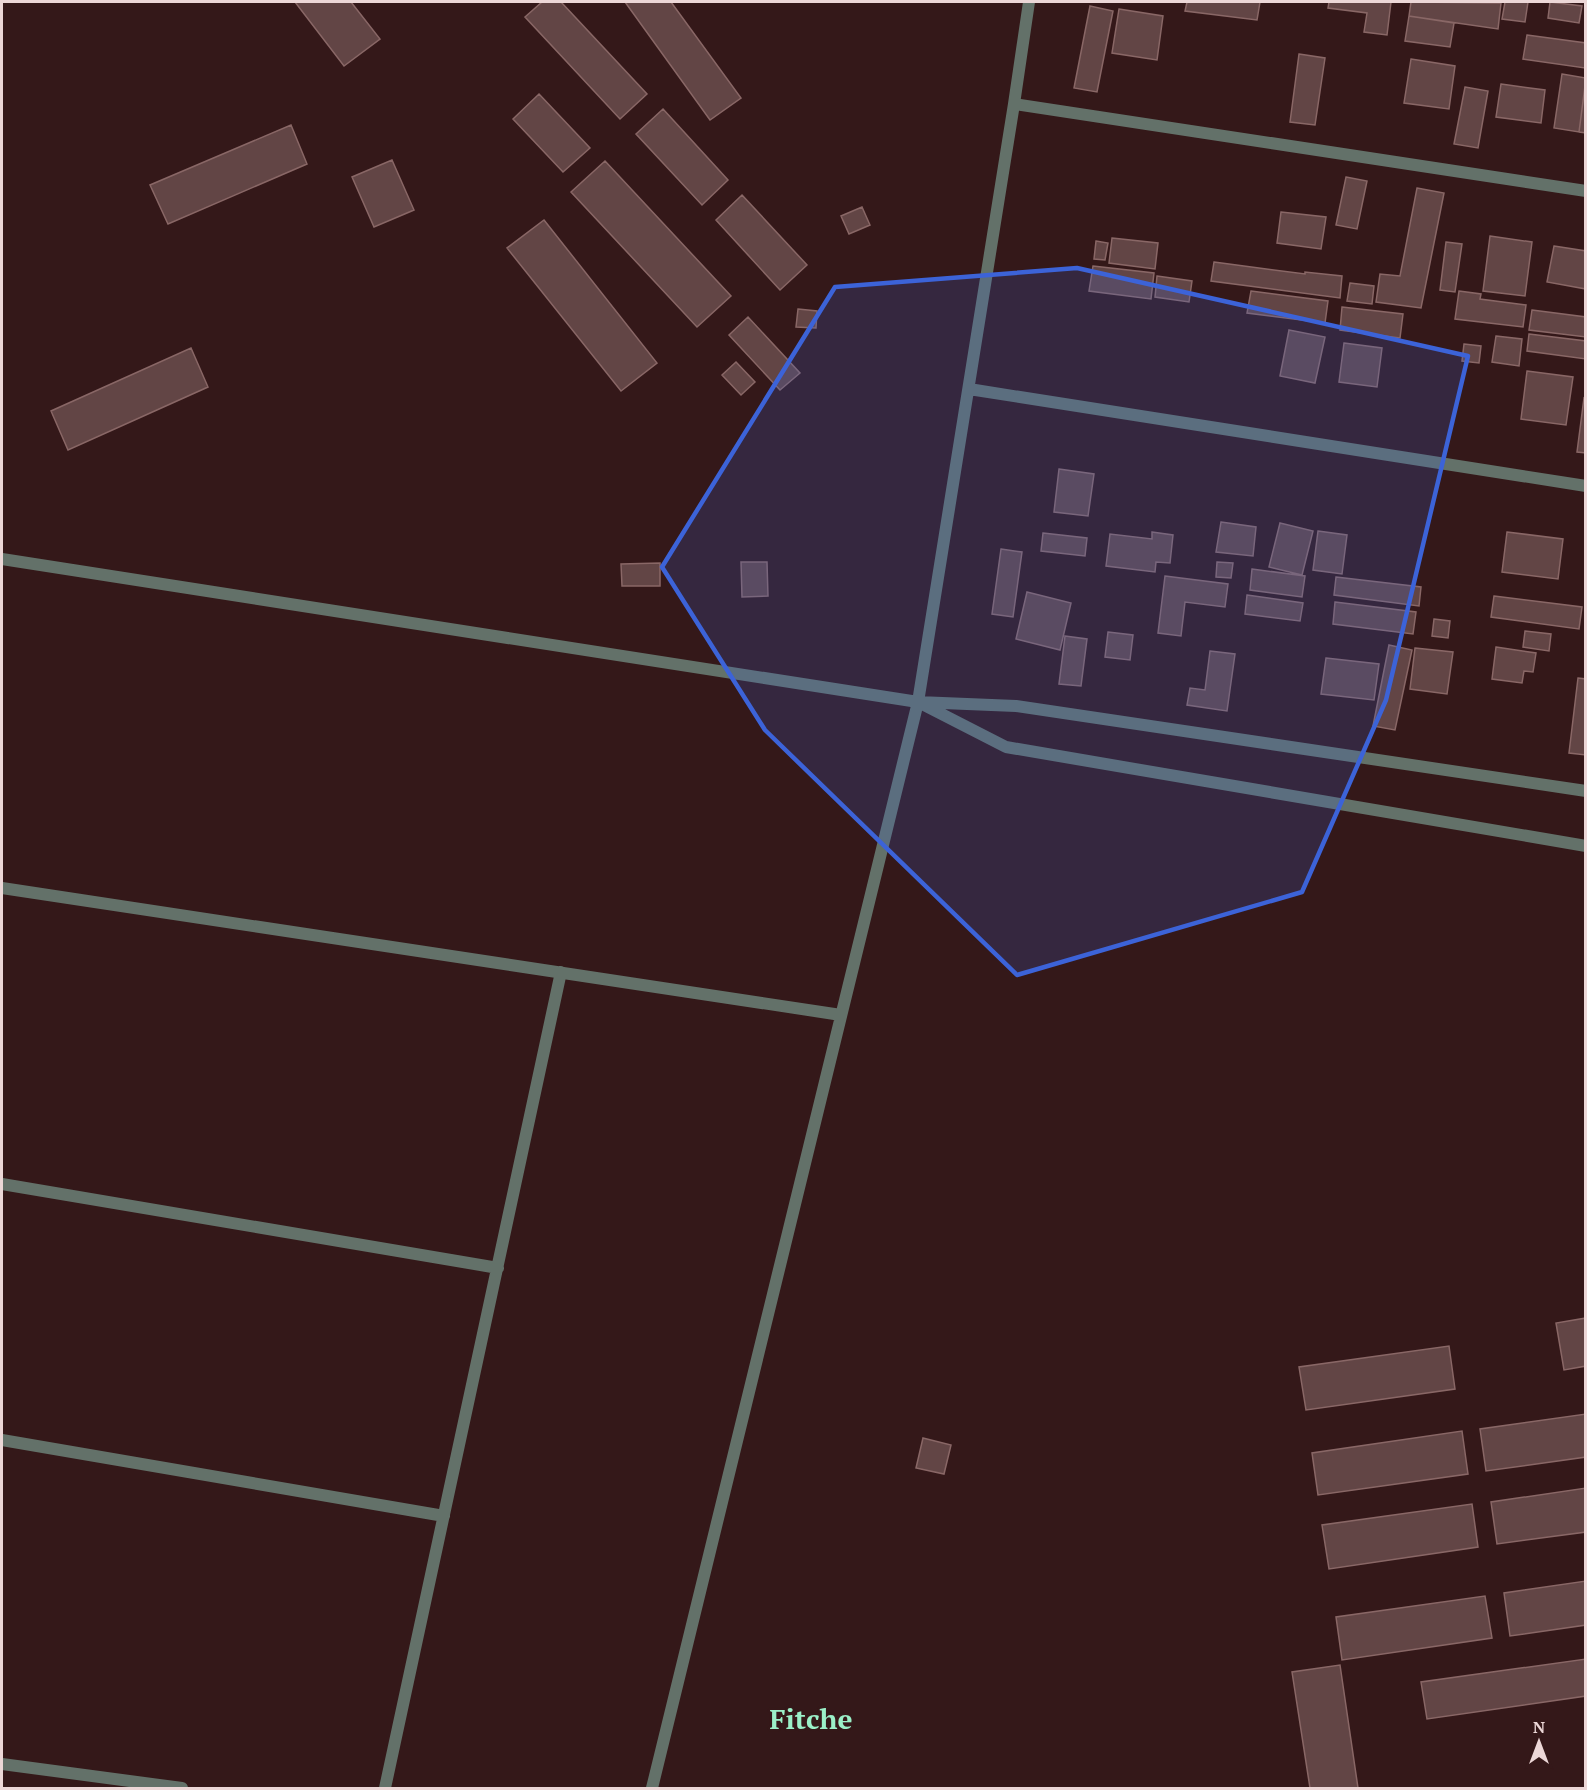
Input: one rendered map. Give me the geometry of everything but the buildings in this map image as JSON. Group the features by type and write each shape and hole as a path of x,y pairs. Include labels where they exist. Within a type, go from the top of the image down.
{"street":[{"path":"652,1788 918,702 1029,2"},
{"path":"1014,104 1586,191"},
{"path":"969,389 1586,486"},
{"path":"2,559 918,702 1016,706 1586,791"},
{"path":"918,702 1006,747 1586,846"},
{"path":"2,888 841,1015"},
{"path":"385,1788 561,972"},
{"path":"2,1184 498,1268"},
{"path":"2,1440 444,1516"},
{"path":"2,1764 182,1788"}],"highlighted area":[{"path":"1077,268 1468,356 1386,700 1302,892 1017,975 765,730 662,567 835,287"}],"district":[{"name":"Fitche","path":"811,1718"}]}
